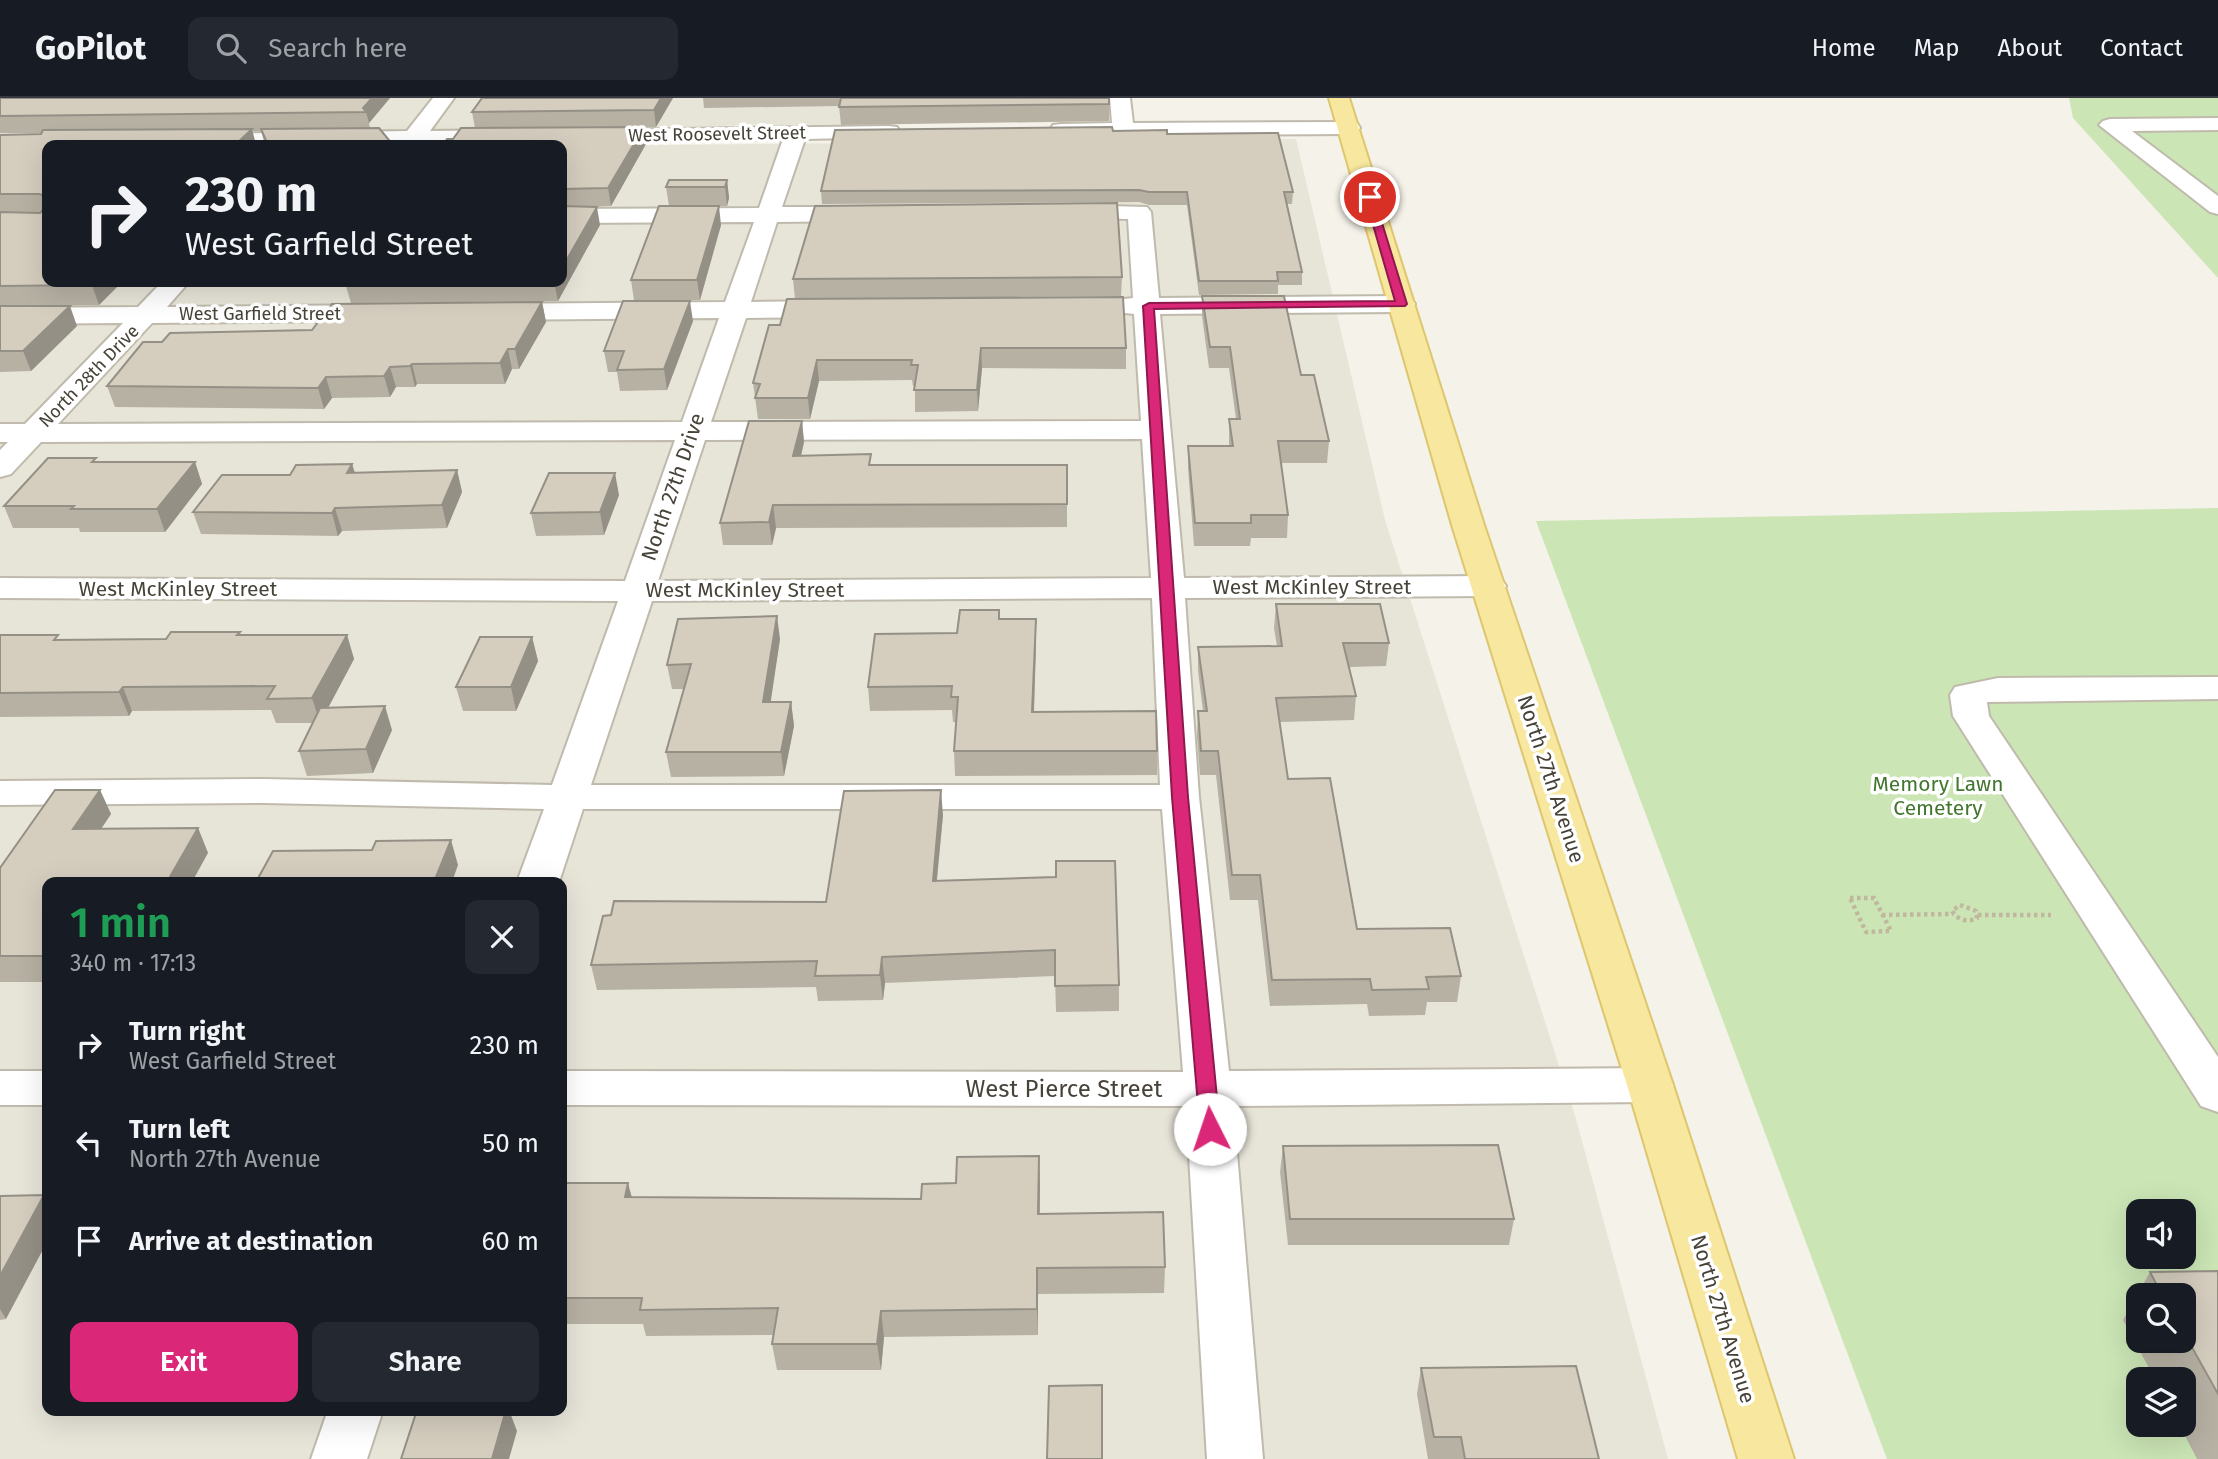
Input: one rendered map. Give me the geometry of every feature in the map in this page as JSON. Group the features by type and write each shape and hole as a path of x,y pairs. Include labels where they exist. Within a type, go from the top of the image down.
{"main road":[{"name":"North 27th Avenue","path":"1344,113 1489,586 1650,1085 1766,1459"}],"street":[{"path":"412,138 444,98"},
{"path":"1119,98 1123,130"},
{"path":"2139,105 2167,125"},
{"path":"1041,130 1123,130 1344,113"},
{"path":"2218,124 2110,125 2218,207"},
{"name":"West Roosevelt Street","path":"577,136 905,132"},
{"name":"North 27th Drive","path":"540,877 796,133"},
{"path":"356,140 522,136"},
{"path":"1029,212 1139,212 1149,306 1180,797 1208,1089 1235,1459"},
{"path":"567,216 891,213"},
{"name":"North 28th Drive","path":"0,468 172,287"},
{"path":"1093,307 1402,304"},
{"path":"469,312 858,309"},
{"name":"West Garfield Street","path":"0,316 399,313"},
{"path":"0,433 1157,430"},
{"name":"West McKinley Street","path":"0,588 638,591 1489,586"},
{"path":"2218,688 1998,689 1968,695 1970,716 2218,1094"},
{"path":"0,793 264,790 567,797 1180,797"},
{"name":"West Pierce Street","path":"567,1088 1208,1089 1650,1085"},
{"path":"0,1088 42,1088"},
{"path":"339,1459 354,1416"}],"path":[{"path":"1850,898 1874,898 1882,915 1891,931 1866,932 1850,898"},
{"path":"1953,914 1953,908 1960,905 1972,908 1978,915"},
{"path":"1882,915 1953,914 1969,922 1978,915 2100,914"}],"shaded area":[{"path":"0,98 1109,98 1111,121 0,135"},
{"path":"1296,139 1385,520 1576,1119 1668,1459 0,1459 0,154 42,153 42,287 567,287 567,146"}],"green space":[{"path":"2069,98 2218,98 2218,278 2073,118"},
{"name":"Memory Lawn Cemetery","path":"2218,508 2218,1459 1887,1459 1536,521"}],"building":[{"path":"0,98 372,98 363,108 366,112 0,116"},
{"path":"482,98 661,98 654,110 472,112"},
{"path":"841,98 1109,98 1109,104 839,107"},
{"path":"644,127 608,188 567,189 567,140 446,140 453,139 461,128"},
{"path":"1112,127 1113,131 1167,130 1167,134 1278,133 1293,192 1284,192 1302,272 1277,272 1278,281 1199,281 1187,192 821,191 835,130"},
{"path":"379,128 389,140 266,140 261,129"},
{"path":"252,129 240,140 42,140 42,195 0,194 0,135 41,134 43,130"},
{"path":"669,180 727,180 725,187 666,187"},
{"path":"1117,203 1122,277 793,279 815,206"},
{"path":"567,206 597,207 567,259"},
{"path":"659,206 719,206 697,280 631,280"},
{"path":"42,211 42,286 0,286 0,212"},
{"path":"1202,296 1284,296 1301,375 1314,375 1329,441 1278,441 1288,515 1251,515 1251,523 1195,523 1188,446 1233,446 1229,419 1240,419 1230,347 1210,347"},
{"path":"1123,297 1126,348 981,348 977,390 914,390 918,365 911,365 912,360 817,360 808,398 755,398 760,384 753,383 769,325 780,325 787,299"},
{"path":"623,301 690,301 664,369 617,370 624,351 604,351"},
{"path":"542,302 515,349 508,349 500,363 412,364 390,367 384,376 326,377 318,388 107,386 143,342 162,342 170,333 312,330 332,304"},
{"path":"0,306 70,306 23,351 0,351"},
{"path":"749,421 802,421 793,456 871,454 869,465 1067,465 1067,504 773,505 769,522 720,523"},
{"path":"48,458 96,458 92,462 195,462 157,509 4,506"},
{"path":"352,464 347,473 457,470 442,505 335,508 332,513 193,512 222,475 290,475 296,465"},
{"path":"549,473 615,473 600,512 531,513"},
{"path":"1276,604 1380,604 1389,643 1343,643 1356,696 1276,698 1288,779 1330,778 1357,929 1450,928 1461,976 1426,977 1429,989 1372,990 1370,979 1272,980 1260,875 1232,875 1218,751 1201,751 1198,711 1207,711 1198,647 1282,646"},
{"path":"960,610 999,610 999,619 1036,619 1032,712 1156,711 1157,751 954,751 958,697 951,697 952,686 868,687 875,634 957,633"},
{"path":"777,616 763,702 791,702 781,752 666,752 691,664 667,665 678,619"},
{"path":"171,632 347,635 312,698 267,699 275,686 123,687 119,692 0,693 0,635 58,635 54,640 166,639"},
{"path":"480,637 532,637 511,687 456,687"},
{"path":"385,706 366,749 299,751 320,708"},
{"path":"55,790 100,790 73,829 198,828 170,877 42,877 42,956 0,956 0,868"},
{"path":"941,790 933,881 1056,877 1056,861 1115,861 1119,985 1055,986 1055,950 882,957 880,975 815,976 817,961 591,965 603,916 611,915 614,901 826,902 844,791"},
{"path":"451,840 436,877 259,877 273,851 372,850 376,841"},
{"path":"1498,1145 1514,1219 1290,1219 1283,1146"},
{"path":"1039,1156 1038,1214 1163,1212 1165,1267 1037,1268 1037,1309 881,1311 877,1344 772,1344 778,1308 640,1310 642,1298 567,1298 567,1183 628,1183 625,1197 921,1199 922,1184 956,1183 957,1157"},
{"path":"42,1195 0,1276 0,1196"},
{"path":"2218,1271 2218,1394 2195,1353 2196,1283 2156,1283 2150,1272"},
{"path":"1576,1366 1599,1459 1465,1459 1461,1437 1434,1437 1421,1368"},
{"path":"1102,1385 1102,1459 1047,1459 1049,1386"},
{"path":"415,1416 504,1416 492,1459 401,1459"}],"route":[{"path":"1210,1129 1180,797 1149,306 1402,304 1370,197"}]}
